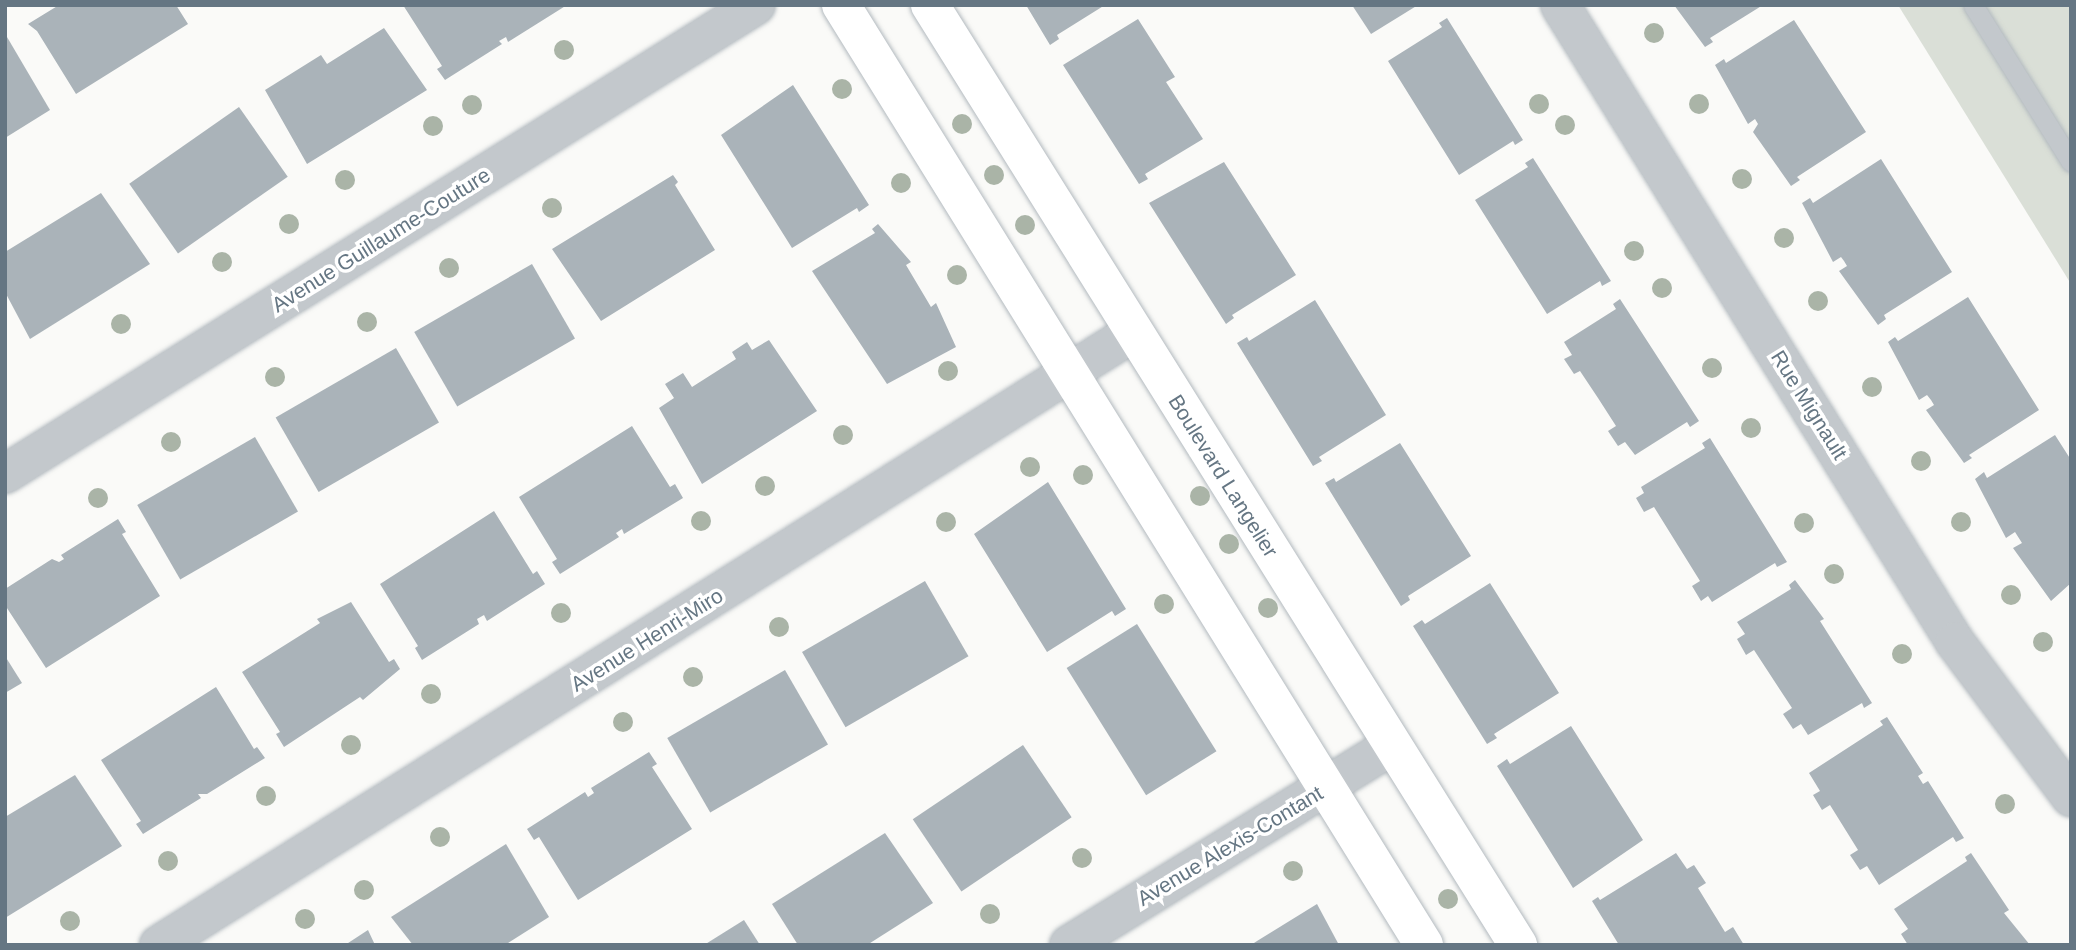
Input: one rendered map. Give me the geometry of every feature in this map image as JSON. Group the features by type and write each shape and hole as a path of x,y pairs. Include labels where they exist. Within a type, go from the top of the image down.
{"main road":[{"path":"841,5 1424,945"},
{"name":"Boulevard Langelier","path":"930,5 1391,746 1518,945"}],"street":[{"name":"Avenue Guillaume-Couture","path":"5,474 756,5"},
{"name":"Rue Mignault","path":"1560,5 1955,642 2071,797"},
{"name":"Avenue Henri-Miro","path":"159,945 1134,332"},
{"name":"Avenue Alexis-Contant","path":"1069,945 1391,746"}],"lane":[{"path":"1973,5 2071,162"}],"shaded area":[{"path":"1898,5 2071,5 2071,284"}],"building":[{"path":"59,5 176,5 188,24 76,94 37,31 28,24"},
{"path":"403,5 567,5 508,42 506,37 499,41 502,44 445,80 437,69 442,66"},
{"path":"1026,5 1105,5 1057,35 1059,39 1050,45"},
{"path":"1352,5 1418,5 1371,34"},
{"path":"1674,5 1763,5 1710,38 1713,42 1705,47"},
{"path":"1447,18 1523,140 1515,145 1513,141 1459,175 1388,61 1442,27 1439,23"},
{"path":"1138,19 1175,77 1166,82 1203,139 1145,174 1148,179 1139,184 1063,65"},
{"path":"1794,20 1866,132 1797,177 1800,180 1791,186 1753,132 1758,124 1755,119 1748,124 1715,65 1724,59 1726,63"},
{"path":"384,28 427,90 307,164 265,90 321,55 327,64"},
{"path":"7,37 50,110 5,138 5,38"},
{"path":"793,85 869,205 859,212 857,208 792,248 721,135"},
{"path":"239,107 288,177 178,253 129,184"},
{"path":"1533,158 1611,281 1602,286 1600,281 1547,314 1475,200 1528,167 1525,163"},
{"path":"1881,159 1952,272 1884,315 1886,319 1878,325 1839,271 1847,266 1844,261 1841,257 1833,262 1802,203 1810,198 1813,203"},
{"path":"1224,162 1296,275 1232,315 1234,318 1226,324 1149,203"},
{"path":"673,175 678,182 675,185 715,250 601,321 552,249"},
{"path":"101,193 150,264 30,339 5,292 5,252"},
{"path":"878,224 911,262 906,265 931,307 936,303 956,347 887,384 812,271 875,233 872,229"},
{"path":"532,264 575,338 457,406 414,332"},
{"path":"1968,297 2039,410 1969,455 1972,458 1964,463 1926,410 1934,405 1931,400 1927,395 1919,400 1888,342 1895,337 1898,341"},
{"path":"1620,299 1699,421 1690,427 1687,422 1635,455 1625,442 1618,446 1608,431 1616,426 1580,371 1574,374 1564,359 1572,355 1564,342 1616,309 1613,304"},
{"path":"1315,300 1386,415 1319,457 1322,461 1313,466 1237,343 1247,337 1249,341"},
{"path":"769,340 817,411 702,484 659,408 674,398 665,384 683,373 692,387 736,359 732,352 747,342 752,350"},
{"path":"396,348 439,422 319,492 276,418"},
{"path":"632,426 670,487 675,484 683,498 624,534 622,529 616,533 619,537 560,574 552,562 557,559 519,497"},
{"path":"2055,435 2071,460 2071,583 2051,601 2013,548 2022,543 2015,532 2006,538 1975,479 1984,472 1987,478"},
{"path":"255,437 298,511 180,579 137,505"},
{"path":"1710,438 1787,562 1777,567 1775,563 1712,602 1708,596 1701,601 1692,586 1700,581 1654,507 1644,512 1636,498 1644,493 1641,487 1705,448 1702,443"},
{"path":"1400,443 1471,556 1408,596 1410,600 1401,606 1325,483 1334,478 1336,482"},
{"path":"1048,482 1126,609 1115,616 1112,611 1047,652 974,534"},
{"path":"494,511 533,574 537,571 545,584 487,621 484,615 477,619 479,624 422,660 415,648 418,646 380,584"},
{"path":"118,519 126,532 122,534 160,596 46,668 5,605 5,589 52,559 59,562 64,559 61,555"},
{"path":"1795,580 1824,619 1820,621 1872,703 1864,708 1862,703 1808,735 1801,724 1793,729 1783,714 1792,708 1754,650 1746,655 1737,639 1745,634 1737,622 1791,589 1789,585"},
{"path":"925,581 968,656 846,727 802,652"},
{"path":"1490,583 1559,693 1494,734 1497,738 1487,744 1413,626 1422,620 1425,624"},
{"path":"351,602 389,662 394,659 400,669 363,700 360,697 284,747 276,734 280,732 242,672 320,623 317,619"},
{"path":"1137,624 1216,751 1146,795 1067,668"},
{"path":"5,656 22,683 5,693"},
{"path":"785,670 828,744 710,812 667,738"},
{"path":"216,687 254,749 257,747 265,758 207,794 198,794 201,798 143,834 136,824 141,821 101,760"},
{"path":"1887,717 1923,773 1918,776 1923,784 1928,781 1964,838 1956,842 1953,837 1879,885 1867,866 1860,870 1850,855 1858,850 1830,805 1822,810 1813,795 1820,791 1809,773 1883,725 1880,721"},
{"path":"1571,726 1643,840 1573,888 1497,766 1507,759 1510,764"},
{"path":"1023,745 1072,817 961,891 913,819"},
{"path":"649,752 657,764 652,767 692,829 578,900 539,837 534,840 527,829 585,792 588,797 594,793 591,788"},
{"path":"75,775 122,846 5,918 5,817"},
{"path":"885,833 933,903 867,945 798,945 772,904"},
{"path":"506,844 549,917 505,945 413,945 391,917"},
{"path":"1676,853 1687,869 1694,865 1706,883 1698,888 1725,932 1733,927 1744,945 1619,945 1592,901 1598,897 1600,900"},
{"path":"1971,853 2009,910 2004,913 2030,945 1908,945 1901,934 1908,929 1894,909 1967,861 1965,857"},
{"path":"1317,904 1339,945 1251,945 1257,941"},
{"path":"744,920 760,945 704,945"},
{"path":"368,930 375,945 345,945"}]}
